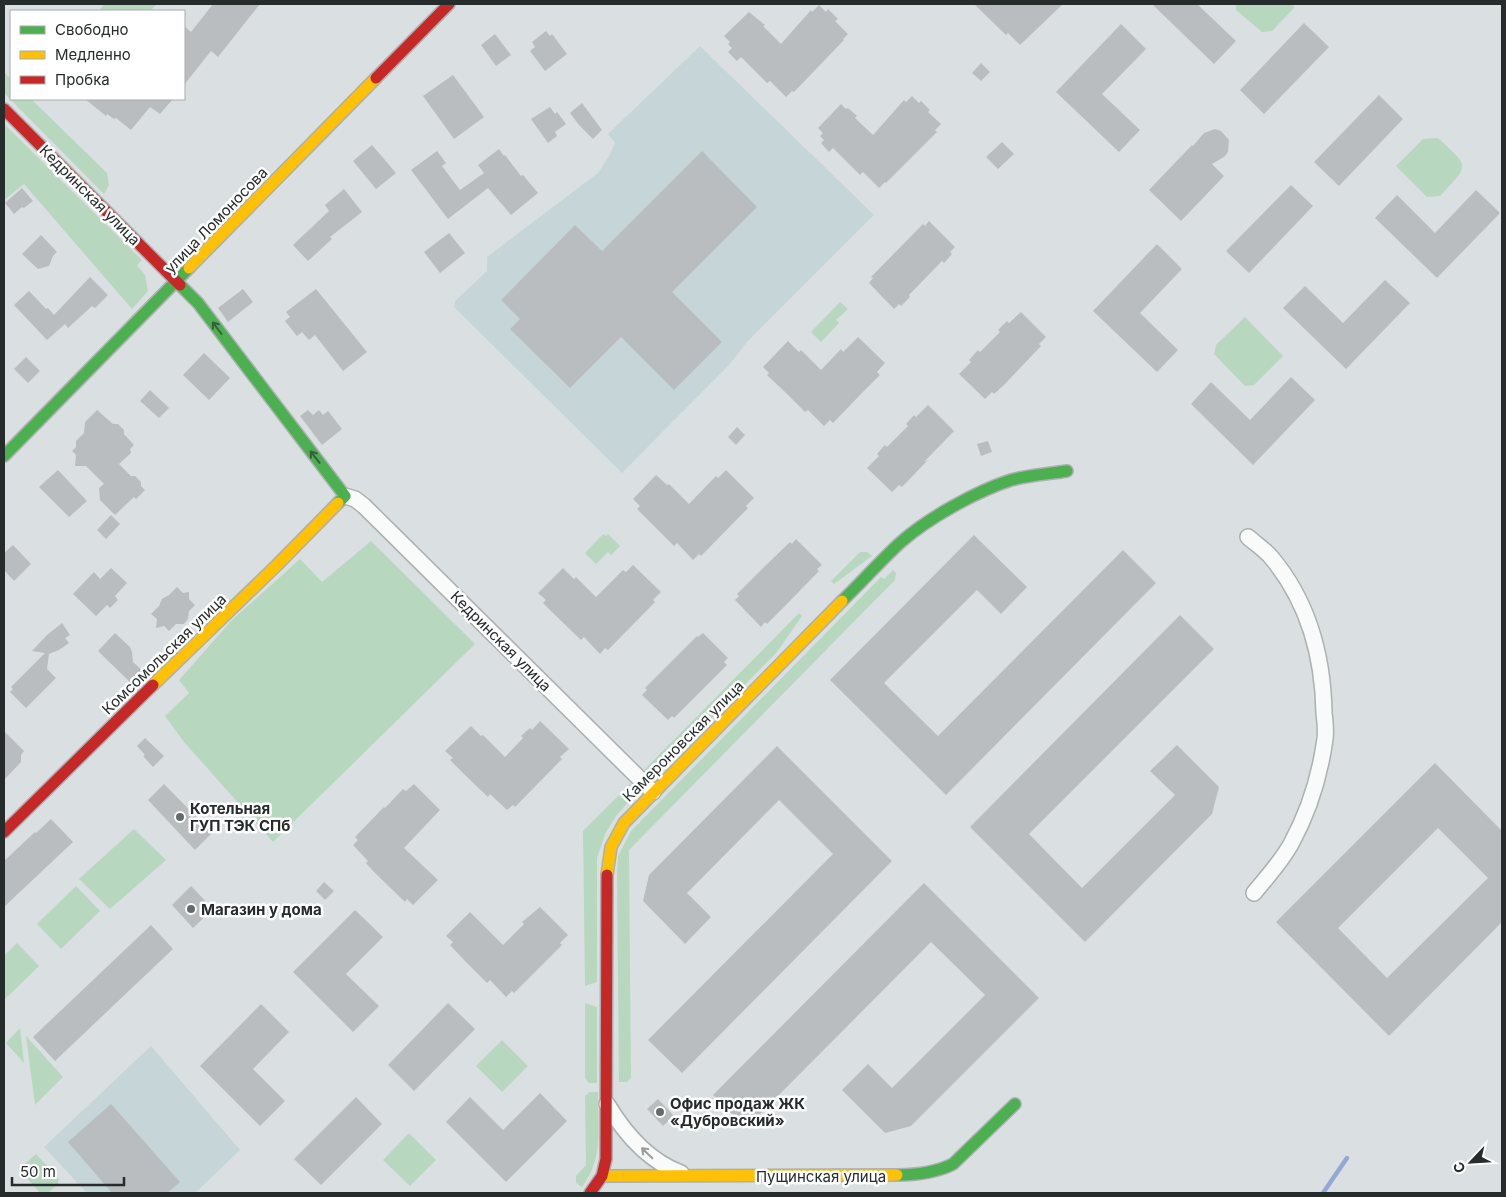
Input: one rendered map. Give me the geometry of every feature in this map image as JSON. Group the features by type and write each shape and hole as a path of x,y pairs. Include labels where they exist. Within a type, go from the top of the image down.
{"street":[{"name":"улица Ломоносова","path":"4,456 449,4"},
{"name":"Кедринская улица","path":"4,108 198,303 345,496 355,499 364,506 653,792"},
{"name":"Камероновская улица","path":"590,1193 602,1176 606,1159 608,1104 606,877 608,855 624,823 902,541 956,506 997,485 1028,476 1067,471"},
{"name":"Комсомольская улица","path":"4,832 345,496"},
{"path":"1248,537 1270,556 1291,585 1309,621 1321,664 1324,691 1325,738 1311,796 1290,844 1272,871 1254,892"},
{"path":"608,1104 626,1132 651,1158 666,1168 690,1176"},
{"name":"Пущинская улица","path":"602,1176 916,1175 931,1173 953,1164 1015,1104"}],"shaded area":[{"path":"700,46 874,215 747,342 729,365 622,473 454,307 455,301 487,271 487,257 598,173 615,143 608,134"},
{"path":"151,1046 240,1150 195,1193 87,1193 44,1147"}],"green space":[{"path":"104,4 157,4 151,10 100,10"},
{"path":"1236,4 1293,4 1294,8 1272,31 1262,32 1236,10"},
{"path":"4,72 10,78 10,99 4,92"},
{"path":"11,100 32,100 107,173 109,185 104,194"},
{"path":"4,124 142,260 137,265 145,275 148,291 132,309 24,184 4,200"},
{"path":"1438,138 1456,155 1461,161 1462,166 1457,178 1440,196 1427,197 1396,166 1423,139"},
{"path":"840,302 848,309 836,320 839,323 821,342 811,332"},
{"path":"1245,317 1283,356 1254,385 1245,386 1214,354 1216,345"},
{"path":"603,534 606,536 608,534 620,546 611,555 608,552 596,564 585,553"},
{"path":"371,541 475,644 273,842 184,742 165,716 189,693 179,680 232,620 300,559 322,582"},
{"path":"860,552 867,552 872,556 834,584 831,581"},
{"path":"893,570 896,573 895,580 629,850 631,1078 627,1082 619,1082 617,874 618,856 631,831 881,577 884,579"},
{"path":"799,613 802,616 777,652 664,767 655,772 644,770"},
{"path":"631,783 633,790 631,799 616,816 606,832 597,858 597,982 585,986 583,831"},
{"path":"134,829 166,860 110,909 79,879"},
{"path":"76,886 100,911 61,949 37,924"},
{"path":"17,943 39,966 4,1000 4,956"},
{"path":"585,1003 597,1007 597,1083 589,1083 585,1078"},
{"path":"20,1028 24,1063 6,1043"},
{"path":"26,1036 63,1077 35,1105"},
{"path":"502,1040 528,1066 502,1092 476,1066"},
{"path":"590,1092 598,1092 598,1142 594,1165 582,1187 576,1183 576,1176 586,1165 585,1096"},
{"path":"409,1133 436,1160 410,1186 383,1160"},
{"path":"36,1154 59,1179 58,1184 48,1193 40,1193 19,1169"}],"building":[{"path":"213,4 260,4 218,57 211,51 185,84 185,27 191,32"},
{"path":"974,4 1063,4 1020,45 1008,33 1006,35"},
{"path":"1152,4 1197,4 1236,41 1214,64"},
{"path":"819,5 826,12 828,9 838,19 835,21 848,34 794,92 792,91 786,97 770,81 767,83 741,57 737,61 728,52 732,48 728,44 730,42 724,36 749,12 765,25 763,26 781,44 811,10 812,12"},
{"path":"1304,23 1329,47 1264,114 1240,90"},
{"path":"1121,24 1146,49 1102,94 1140,130 1119,152 1056,92"},
{"path":"546,31 550,36 552,34 567,54 545,71 530,51 535,47 532,42"},
{"path":"495,34 511,55 496,66 481,45"},
{"path":"981,63 990,72 981,81 972,73"},
{"path":"453,75 484,117 454,139 423,96"},
{"path":"1379,95 1403,119 1339,186 1314,162"},
{"path":"912,96 919,103 921,101 930,110 928,112 941,124 935,130 937,132 879,188 863,172 860,175 833,148 829,152 821,143 824,140 820,136 823,133 818,128 841,104 857,116 855,118 873,135 904,100 906,102"},
{"path":"86,100 172,100 160,114 150,107 131,130 116,118 114,119 107,114 106,116"},
{"path":"582,103 602,130 593,139 570,113"},
{"path":"550,107 555,114 557,112 566,124 555,132 557,136 548,143 531,119"},
{"path":"1215,129 1221,131 1229,140 1228,152 1224,157 1212,164 1224,176 1181,221 1149,190 1204,133"},
{"path":"1002,142 1014,154 998,169 986,157"},
{"path":"372,145 396,173 376,189 353,161"},
{"path":"499,149 538,193 511,215 488,188 448,219 411,170 437,151 446,163 442,166 460,190 484,173 478,165"},
{"path":"702,151 757,207 672,292 722,342 674,390 621,337 570,388 510,329 520,319 501,300 575,225 602,251"},
{"path":"1291,185 1313,206 1249,273 1226,251"},
{"path":"22,188 33,201 14,214 5,203"},
{"path":"344,189 362,212 330,237 332,239 308,261 293,245 329,211 325,205"},
{"path":"1476,190 1500,213 1437,278 1375,218 1397,195 1435,233"},
{"path":"929,221 955,247 944,263 942,261 901,306 899,304 894,309 869,283 873,278 871,277 923,224 925,226"},
{"path":"449,233 465,253 440,273 424,252"},
{"path":"41,235 57,252 49,266 38,269 22,254"},
{"path":"1157,244 1182,269 1140,313 1178,350 1157,372 1093,311"},
{"path":"90,277 108,295 95,308 92,306 68,328 65,324 47,340 14,305 29,291 54,315"},
{"path":"1385,280 1410,303 1346,369 1283,308 1305,286 1343,323"},
{"path":"243,289 253,302 228,322 218,308"},
{"path":"316,289 367,352 343,371 315,335 309,340 302,332 297,336 285,321 290,317 286,312"},
{"path":"1021,312 1046,337 1039,344 1041,346 1004,385 985,399 959,374 971,362 969,360 978,350 980,352 1000,332 998,330 1007,321 1009,323"},
{"path":"858,337 885,363 877,372 880,375 833,423 830,420 824,426 808,410 805,412 767,375 769,373 763,367 788,341 799,352 801,350 821,370 841,349 843,352"},
{"path":"204,353 230,378 209,400 183,375"},
{"path":"26,357 40,371 28,383 14,369"},
{"path":"1291,377 1315,400 1253,465 1191,404 1211,382 1250,420"},
{"path":"150,390 169,408 159,418 140,401"},
{"path":"928,405 954,431 902,487 899,485 892,492 867,468 879,456 877,454 885,445 887,447 908,426 906,424 914,415 916,417"},
{"path":"97,410 113,424 118,424 134,445 130,449 131,453 119,464 131,476 135,476 141,482 141,486 145,490 136,499 134,497 115,515 100,500 99,488 104,484 86,466 75,466 76,455 72,451 76,447 76,441 84,433 85,422"},
{"path":"308,410 313,415 319,410 323,415 328,411 342,429 322,445 300,416"},
{"path":"737,427 745,435 736,445 728,437"},
{"path":"988,441 992,452 981,456 977,444"},
{"path":"58,470 87,501 69,517 39,487"},
{"path":"726,470 754,498 746,506 748,508 701,556 699,554 693,560 677,543 674,546 637,509 640,506 633,499 656,475 667,485 669,484 689,504 716,476 718,478"},
{"path":"111,515 120,524 106,539 97,530"},
{"path":"974,535 1027,587 1001,614 977,590 884,683 938,736 1123,550 1156,583 946,795 830,680"},
{"path":"796,539 822,565 817,569 819,571 786,605 767,624 765,622 761,627 735,600 739,596 737,594 790,542 792,544"},
{"path":"13,545 31,564 14,581 4,570 4,553"},
{"path":"633,565 661,592 653,600 655,602 608,650 605,648 600,654 584,637 581,640 552,612 543,603 546,600 538,593 563,568 574,579 576,577 596,597 623,570 626,572"},
{"path":"111,568 127,583 115,596 118,600 110,608 107,605 96,616 73,594 94,572 100,579"},
{"path":"177,587 183,593 189,592 189,599 195,605 189,611 188,619 184,624 176,624 169,631 164,626 156,628 157,619 151,614 159,606 162,599"},
{"path":"1180,615 1214,649 1029,834 1082,888 1175,795 1150,771 1177,745 1219,787 1212,814 1085,942 970,827"},
{"path":"62,623 70,635 65,638 69,643 49,654 47,669 56,678 26,708 10,692 13,689 11,687 45,653 32,651"},
{"path":"115,633 130,647 133,662 146,674 134,686 98,651"},
{"path":"703,633 728,658 724,662 727,665 674,718 672,716 668,720 642,695 647,690 645,688 697,636"},
{"path":"540,721 569,749 560,757 562,759 515,807 513,805 507,810 490,794 488,797 450,760 453,758 445,751 471,726 505,757 523,738 521,736 530,728 532,730"},
{"path":"4,731 24,751 21,755 21,762 4,780"},
{"path":"145,738 164,756 153,767 137,746"},
{"path":"777,746 892,861 682,1073 648,1040 833,854 779,800 687,893 711,917 685,944 643,901 649,875"},
{"path":"1435,763 1502,831 1502,922 1389,1036 1276,922","holes":["1438,828 1488,878 1387,978 1338,928"]},
{"name":"Котельная ГУП ТЭК СПб","path":"164,784 212,833 195,850 148,800"},
{"path":"414,784 440,810 404,848 438,880 413,905 407,899 405,902 373,871 366,863 368,861 353,845 358,840 355,837 384,807 403,789 406,791"},
{"path":"51,819 73,842 4,907 4,861"},
{"path":"324,882 334,891 325,900 316,891"},
{"path":"924,883 1039,998 911,1126 885,1133 842,1090 868,1064 892,1088 985,995 931,942 746,1128 713,1095"},
{"path":"191,886 213,909 193,928 172,905"},
{"path":"540,907 568,935 560,943 562,945 514,993 512,991 506,997 490,980 487,983 466,962 450,945 453,942 446,936 470,912 503,945 524,924 522,922"},
{"path":"355,910 383,937 346,974 379,1006 353,1032 293,972"},
{"path":"151,925 173,949 55,1061 33,1037"},
{"path":"448,1003 475,1029 414,1091 388,1065"},
{"path":"261,1004 289,1032 253,1069 285,1101 260,1126 200,1066"},
{"path":"540,1093 567,1121 506,1182 446,1122 470,1097 503,1130"},
{"path":"356,1097 382,1124 321,1185 294,1159"},
{"name":"Офис продаж ЖК «Дубровский»","path":"658,1099 674,1116 663,1126 647,1109"},
{"path":"111,1104 180,1182 167,1193 112,1193 68,1142"}],"waterway":[{"path":"1323,1193 1347,1158"}],"traffic: fast":[{"path":"4,456 189,268"},
{"path":"180,285 198,303 345,496 338,503"},
{"path":"842,601 901,542 953,506 1011,480 1067,471"},
{"path":"897,1175 926,1173 953,1164 1015,1104"}],"traffic: slow":[{"path":"189,268 376,78"},
{"path":"153,685 338,503"},
{"path":"607,875 611,847 624,823 842,601"},
{"path":"602,1176 897,1175"}],"traffic: jam":[{"path":"376,78 449,4"},
{"path":"4,109 180,285"},
{"path":"4,832 153,685"},
{"path":"590,1193 602,1176 606,1159 607,875"}],"place":[{"name":"Котельная ГУП ТЭК СПб","path":"180,817"},
{"name":"Магазин у дома","path":"191,909"},
{"name":"Офис продаж ЖК «Дубровский»","path":"660,1112"}]}
